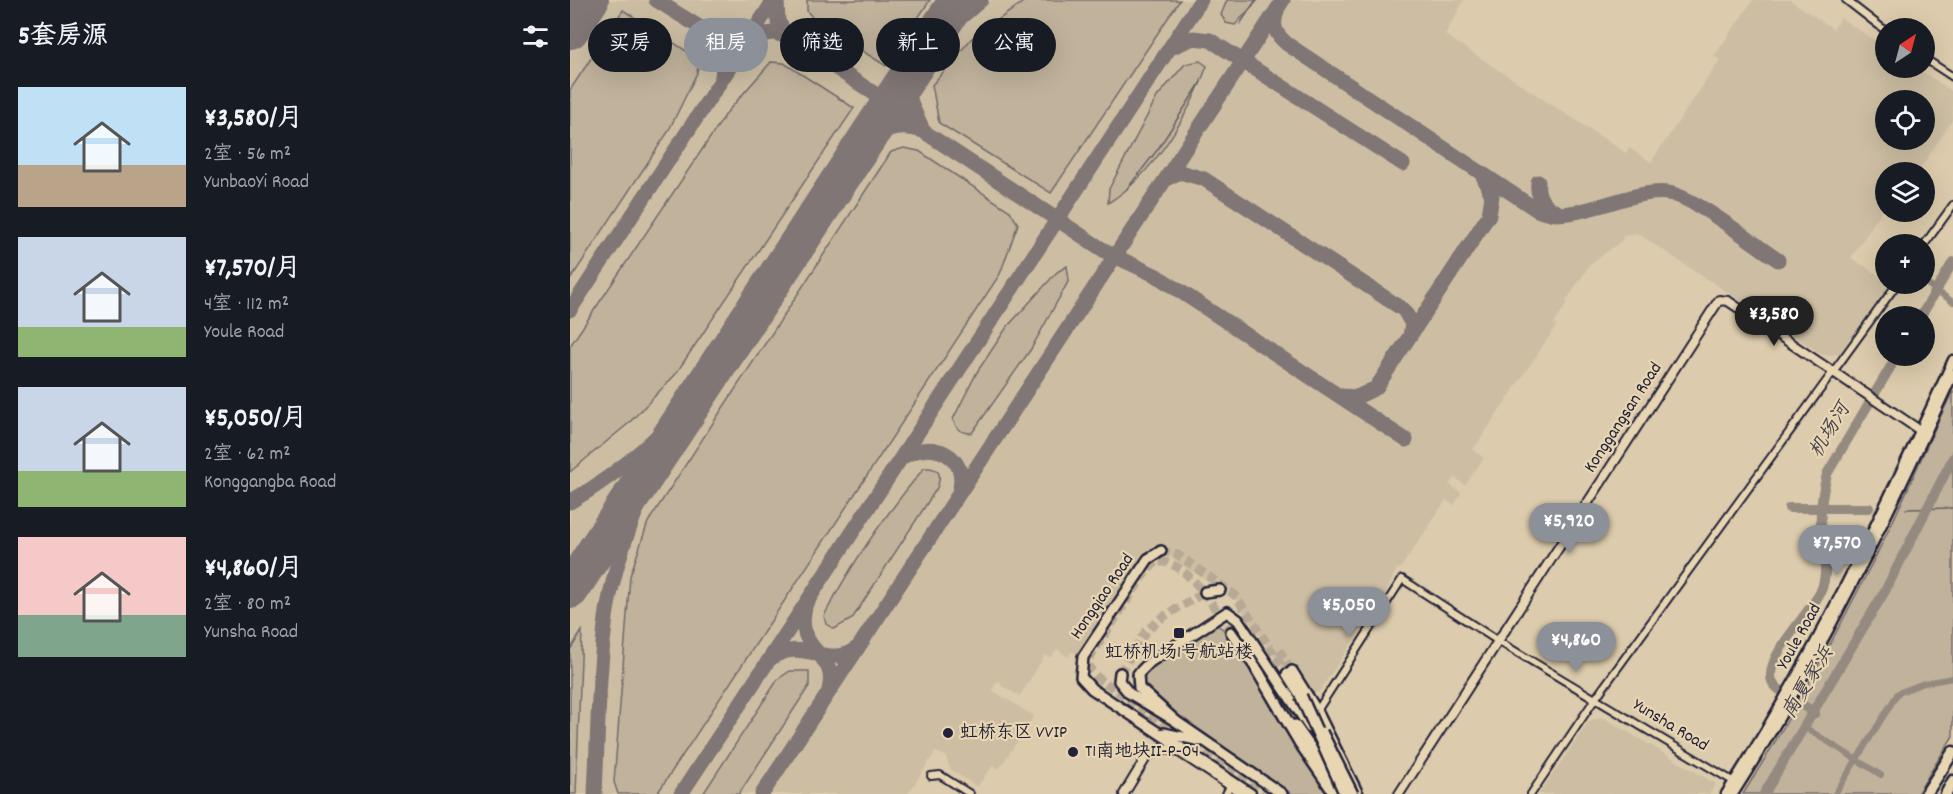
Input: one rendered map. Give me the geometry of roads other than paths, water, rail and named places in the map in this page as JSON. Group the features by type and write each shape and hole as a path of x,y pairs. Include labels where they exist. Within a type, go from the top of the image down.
{"highway":[{"path":"1257,670 1300,743 1335,794"},
{"path":"1301,696 1345,794"},
{"path":"1926,794 1953,752"},
{"path":"1946,794 1953,781"}],"main road":[{"name":"Youle Road","path":"1924,432 1953,360"},
{"name":"Youle Road","path":"1733,794 1737,783 1826,626 1953,374"},
{"name":"Hongqiao Road","path":"1161,551 1149,559 1083,657 1081,676 1092,689 1251,794"},
{"path":"1205,592 1220,590"},
{"path":"1177,722 1139,688 1138,674 1150,662 1222,614 1227,612 1234,615 1306,719 1345,794"},
{"path":"1231,632 1345,794"},
{"path":"1272,670 1292,691 1317,711"},
{"path":"1353,794 1290,673 1317,711 1358,794"},
{"path":"1120,674 1119,681 1122,687 1282,794"},
{"path":"1159,732 1206,743"},
{"name":"Youle Road","path":"1726,794 1737,783"}],"street":[{"path":"1846,0 1875,23"},
{"path":"1935,65 1953,77"},
{"path":"1932,234 1953,205"},
{"path":"1531,794 1595,699 1890,294"},
{"name":"Konggangsan Road","path":"1399,794 1719,300 1728,301 1834,372"},
{"path":"1834,372 1924,432"},
{"path":"1910,424 1924,432"},
{"name":"Yunsha Road","path":"1317,711 1402,579 1498,641 1737,783"},
{"path":"1124,794 1147,756 1156,750 1172,748 1243,794"},
{"path":"931,776 940,775 970,794"},
{"path":"1226,794 1230,786"}],"waterway":[{"path":"1240,24 1256,0"},
{"path":"1127,189 1158,149 1201,82"},
{"name":"机场河","path":"1927,306 1953,262"},
{"name":"机场河","path":"1935,290 1953,302"},
{"name":"机场河","path":"1784,693 1772,681 1772,666 1783,645 1820,593 1825,576 1821,518 1827,474 1891,366"},
{"name":"南夏家浜","path":"1764,794 1885,591 1953,458"},
{"path":"1789,508 1869,508"},
{"path":"1906,509 1953,508"},
{"path":"1835,794 1898,693 1924,683 1953,678"},
{"name":"机场河","path":"1790,697 1815,713"},
{"path":"1806,728 1881,775"}],"tunnel":[{"path":"1161,551 1178,555 1235,595 1287,674"},
{"path":"1231,632 1209,599 1189,576 1167,563 1156,562 1145,573 1094,651 1089,665 1097,677 1267,794"},
{"path":"1120,673 1146,631 1163,617 1205,592"},
{"path":"1279,650 1292,671"}],"place":[{"name":"虹桥机场1号航站楼","path":"1179,633"},
{"name":"虹桥东区 VVIP","path":"948,733"},
{"name":"T1南地块II-P-04","path":"1073,752"}]}
